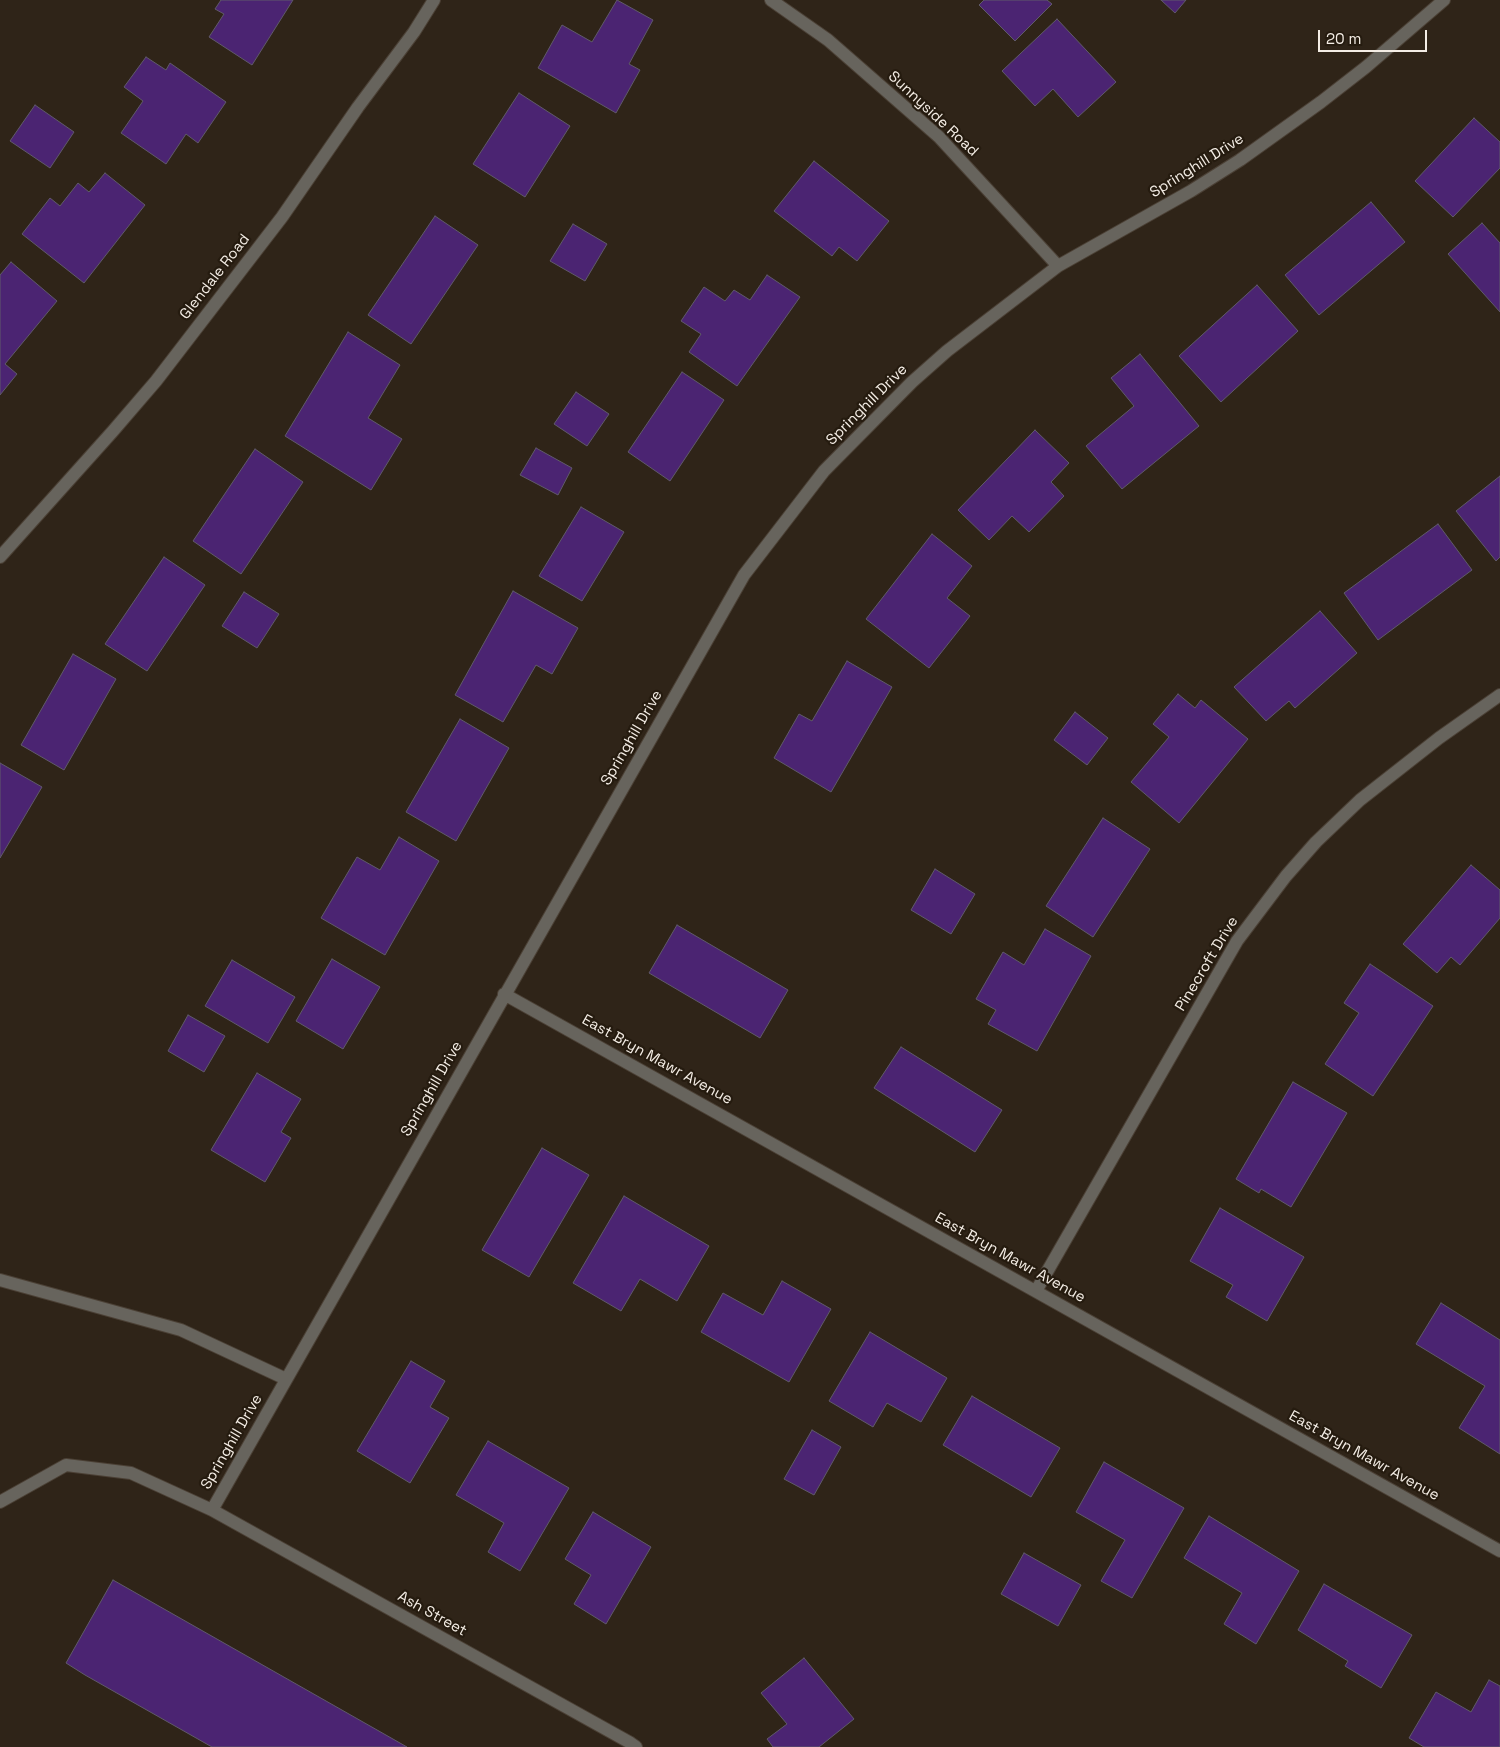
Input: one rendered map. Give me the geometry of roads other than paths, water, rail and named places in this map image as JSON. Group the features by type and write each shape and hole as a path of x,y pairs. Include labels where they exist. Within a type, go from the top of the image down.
{"street":[{"name":"Glendale Road","path":"0,557 156,381 282,216 358,107 414,32 434,0"},
{"name":"Sunnyside Road","path":"772,0 828,40 939,137 1058,266"},
{"name":"Springhill Drive","path":"0,1502 66,1465 131,1473 212,1510 744,575 824,471 912,382 947,352 1058,266 1191,191 1240,160 1366,67 1444,0"},
{"name":"Pinecroft Drive","path":"1036,1291 1237,941 1286,876 1316,842 1360,800 1440,738 1500,695"},
{"name":"East Bryn Mawr Avenue","path":"504,994 1500,1551"},
{"path":"0,1280 182,1330 286,1379"},
{"name":"Ash Street","path":"212,1510 636,1747"}]}
